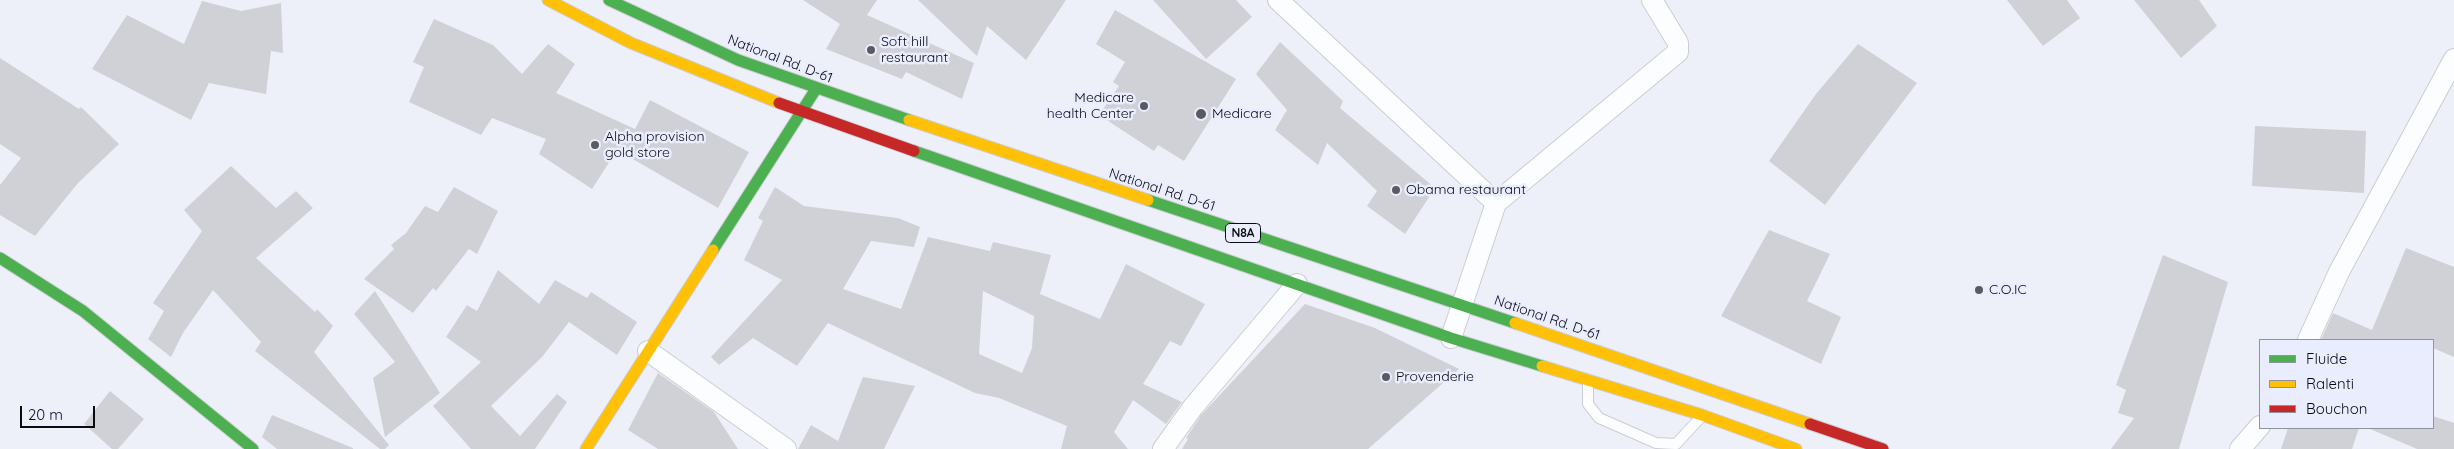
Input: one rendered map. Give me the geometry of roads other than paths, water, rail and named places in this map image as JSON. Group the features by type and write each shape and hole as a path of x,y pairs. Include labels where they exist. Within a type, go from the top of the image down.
{"main road":[{"name":"N8A","path":"548,0 631,43 801,112 1451,338 1588,379 1796,449"},
{"name":"National Rd. D-61","path":"620,3 738,60 816,89 1462,305 1883,449"},
{"path":"586,449 816,89"},
{"path":"0,258 83,311 253,449"}],"street":[{"path":"1278,0 1496,202"},
{"path":"1451,338 1496,202 1678,52 1678,43 1652,0"},
{"path":"620,3 631,43"},
{"path":"2308,339 2339,272 2454,59"},
{"path":"1163,449 1193,407 1297,284"},
{"path":"648,351 786,449"},
{"path":"2240,449 2259,427"}],"lane":[{"path":"1588,379 1588,404 1599,418 1656,443 1676,444 1702,416"}],"place":[{"name":"Soft hill restaurant","path":"871,50"},
{"name":"Medicare health Center","path":"1144,106"},
{"name":"Medicare","path":"1201,114"},
{"name":"Alpha provision gold store","path":"595,145"},
{"name":"Obama restaurant","path":"1396,190"},
{"name":"C.O.IC","path":"1979,290"},
{"name":"Provenderie","path":"1386,377"}]}
